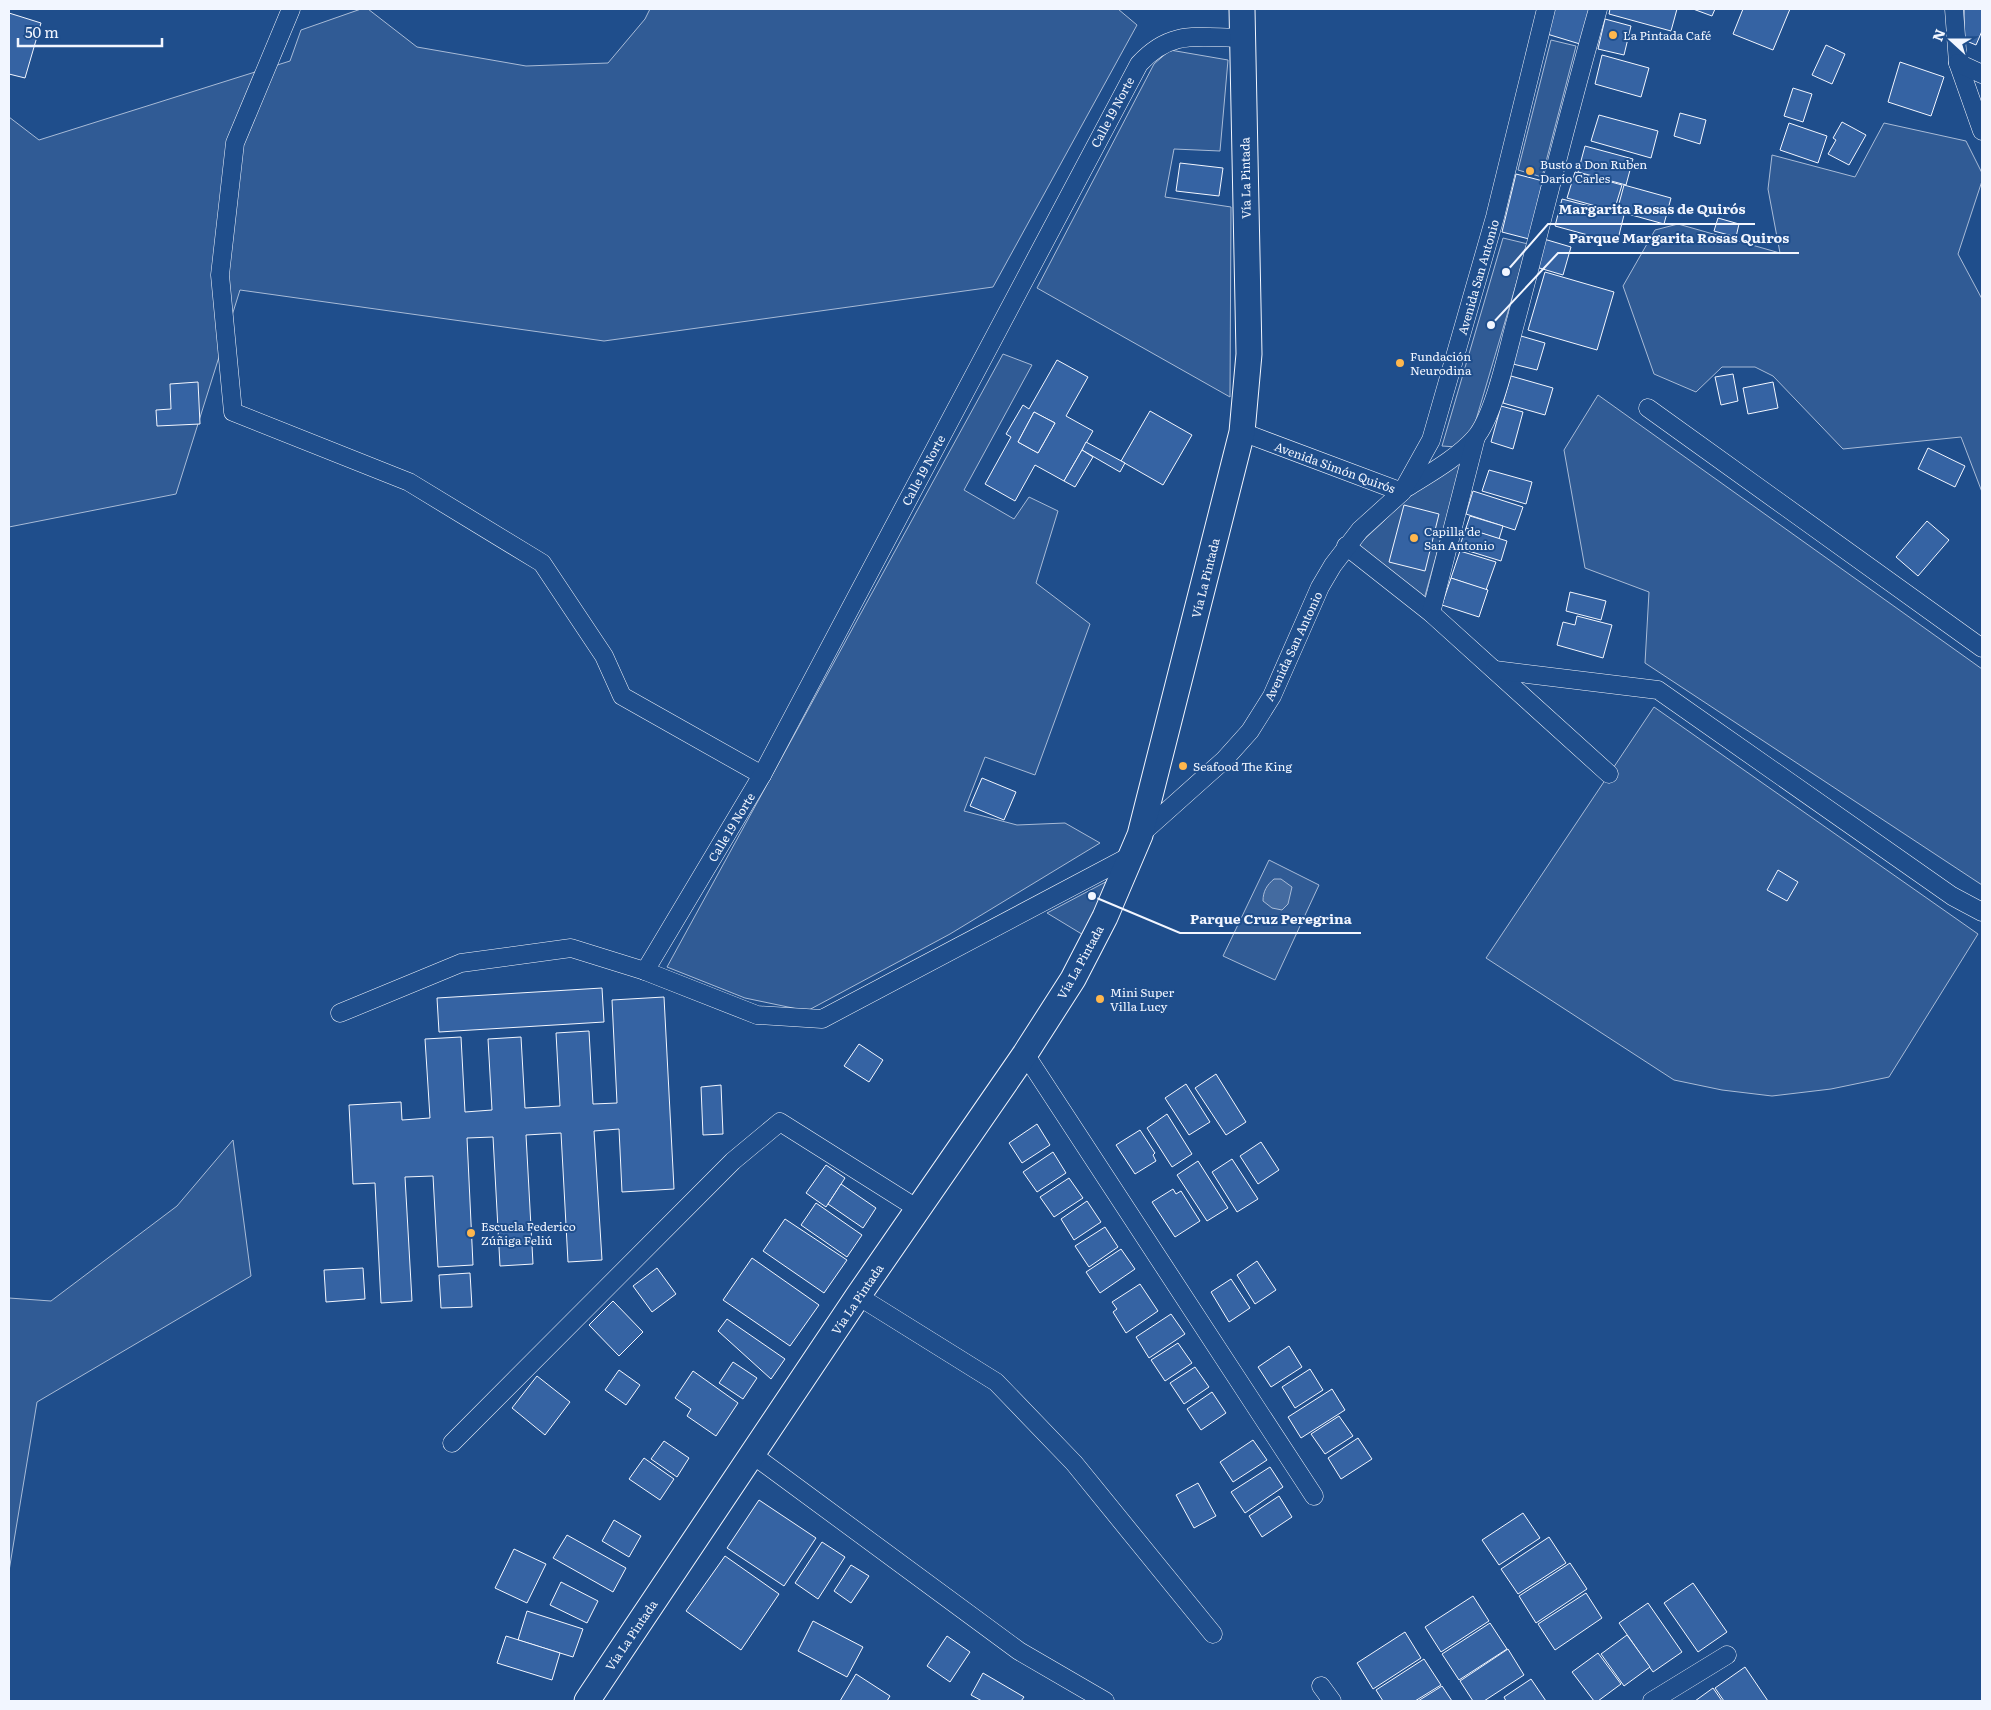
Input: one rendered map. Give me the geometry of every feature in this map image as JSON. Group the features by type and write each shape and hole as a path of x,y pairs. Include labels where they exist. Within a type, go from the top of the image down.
{"main road":[{"name":"Vía La Pintada","path":"587,1701 858,1296 1025,1054 1073,979 1105,916 1136,845 1242,432 1249,354 1242,9"}],"street":[{"path":"291,9 235,143 220,275 233,412 409,482 542,563 604,656 622,696 762,774"},
{"name":"Avenida San Antonio","path":"340,1013 461,963 571,948 645,971 757,1015 822,1019 1136,845 1224,760 1250,731 1272,696 1320,587 1346,546 1373,516 1402,492 1431,440 1495,217 1546,9"},
{"name":"Avenida Simón Quirós","path":"1242,432 1402,492 1451,459 1476,437 1489,409 1507,351 1565,126 1598,9"},
{"path":"1954,9 1958,63 1982,131"},
{"name":"Calle 19 Norte","path":"645,971 762,774 1139,64 1150,52 1177,38 1243,38"},
{"path":"1958,63 1982,74"},
{"path":"1648,408 1982,648"},
{"path":"1431,613 1476,437"},
{"path":"1346,546 1431,613 1610,774"},
{"path":"1495,670 1658,690 1952,896 1982,912"},
{"path":"1025,1054 1314,1496"},
{"path":"452,1443 732,1161 780,1122 918,1209"},
{"path":"858,1296 996,1382 1074,1464 1213,1634"},
{"path":"753,1455 1019,1651 1105,1701"},
{"path":"1652,1701 1727,1655"},
{"path":"1321,1686 1332,1701"}],"shaded area":[{"path":"361,9 368,9 417,47 526,66 608,63 645,19 650,9 1118,9 1137,25 993,287 604,341 240,290 176,494 9,527 9,117 39,140 290,61 301,30"},
{"path":"1551,40 1576,46 1542,177 1518,170"},
{"path":"1170,50 1228,60 1220,151 1174,149 1165,197 1231,207 1230,397 1037,288 1154,64"},
{"path":"1884,123 1966,141 1982,173 1982,181 1958,254 1982,299 1982,492 1961,437 1843,449 1773,376 1755,367 1722,367 1696,392 1654,374 1623,286 1655,230 1678,224 1780,253 1768,189 1772,155 1855,177"},
{"path":"1503,238 1528,244 1473,430 1457,447 1442,446"},
{"path":"1003,354 1032,365 964,490 1014,519 1029,497 1058,511 1036,583 1090,624 1035,775 985,757 964,811 1017,825 1065,823 1100,843 950,934 807,1011 745,998 667,967"},
{"path":"1598,395 1982,669 1982,885 1645,663 1649,592 1585,568 1564,450"},
{"path":"1464,455 1423,603 1356,547 1384,521 1403,496"},
{"path":"1654,707 1978,934 1889,1077 1831,1089 1772,1096 1722,1090 1674,1080 1486,958"},
{"path":"1269,860 1319,885 1275,980 1223,956"},
{"path":"1113,878 1085,936 1047,913"},
{"path":"1274,879 1281,879 1292,887 1288,904 1282,910 1272,908 1263,901 1266,888"},
{"path":"233,1140 251,1276 37,1402 9,1571 9,1298 51,1301 177,1206"}],"building":[{"path":"1555,9 1590,9 1580,44 1547,34"},
{"path":"1610,9 1677,9 1671,31 1609,14"},
{"path":"1693,9 1715,9 1712,16"},
{"path":"1743,9 1790,9 1773,50 1733,34"},
{"path":"1964,9 1982,9 1982,31 1976,45 1964,40"},
{"path":"9,13 41,23 25,78 9,74"},
{"path":"1605,19 1631,26 1624,55 1598,49"},
{"path":"1826,45 1845,54 1832,84 1812,75"},
{"path":"1602,55 1649,68 1641,97 1595,84"},
{"path":"1900,62 1944,77 1931,116 1888,102"},
{"path":"1793,88 1812,94 1803,122 1784,116"},
{"path":"1680,113 1706,120 1700,144 1674,136"},
{"path":"1599,115 1658,131 1651,158 1591,141"},
{"path":"1842,122 1866,135 1849,165 1828,154 1836,140 1833,138"},
{"path":"1789,123 1827,136 1818,163 1780,150"},
{"path":"1585,146 1633,159 1626,185 1578,172"},
{"path":"1180,163 1223,168 1219,196 1176,191"},
{"path":"1575,172 1622,185 1614,211 1567,198"},
{"path":"1516,174 1543,181 1529,239 1502,232"},
{"path":"1624,185 1671,198 1664,224 1617,211"},
{"path":"1562,199 1624,215 1617,243 1555,226"},
{"path":"1718,218 1739,224 1736,237 1714,231"},
{"path":"1544,239 1571,247 1563,275 1536,267"},
{"path":"1545,272 1614,292 1597,350 1528,330"},
{"path":"1521,336 1545,343 1537,370 1513,364"},
{"path":"1057,360 1088,377 1066,416 1093,431 1064,481 1035,465 1015,501 985,484 1011,437 1006,434 1023,405 1029,409","holes":["1034,412 1055,423 1038,453 1018,442"]},
{"path":"1733,374 1738,401 1721,405 1715,377"},
{"path":"1511,376 1553,388 1545,415 1503,403"},
{"path":"198,382 200,424 157,426 156,410 171,409 170,384"},
{"path":"1773,382 1778,408 1748,414 1743,388"},
{"path":"1501,406 1523,412 1513,449 1491,442"},
{"path":"1150,411 1192,435 1163,485 1121,461"},
{"path":"1034,412 1055,423 1038,453 1018,442"},
{"path":"1086,442 1125,463 1120,472 1082,450"},
{"path":"1928,448 1965,466 1955,487 1918,469"},
{"path":"1082,450 1093,457 1075,487 1064,481"},
{"path":"1489,470 1532,482 1526,504 1482,491"},
{"path":"1473,491 1523,507 1515,530 1466,514"},
{"name":"Capilla de San Antonio","path":"1404,505 1439,514 1425,571 1389,562"},
{"path":"1470,516 1503,526 1499,539 1466,528"},
{"path":"1927,521 1949,540 1918,576 1896,557"},
{"path":"1466,528 1507,541 1501,561 1459,548"},
{"path":"1460,551 1496,562 1486,590 1451,578"},
{"path":"1451,578 1488,590 1479,617 1442,605"},
{"path":"1570,592 1606,601 1601,620 1566,611"},
{"path":"1577,616 1612,625 1603,658 1557,645 1563,622 1575,625"},
{"path":"982,778 1016,792 1004,820 970,806"},
{"path":"1778,870 1798,882 1787,901 1767,890"},
{"path":"602,988 604,1022 439,1032 437,998"},
{"path":"664,997 674,1189 622,1192 619,1129 594,1131 602,1260 568,1262 561,1133 526,1135 533,1264 500,1266 493,1137 467,1138 473,1265 438,1267 433,1176 405,1177 412,1301 381,1303 375,1183 353,1184 349,1105 401,1102 402,1120 430,1118 425,1039 461,1037 465,1112 492,1110 488,1039 521,1037 525,1108 560,1106 556,1033 589,1031 593,1104 617,1103 612,1000"},
{"path":"859,1044 883,1060 869,1082 844,1066"},
{"path":"1216,1074 1246,1122 1226,1135 1195,1088"},
{"path":"1186,1084 1210,1122 1189,1135 1165,1098"},
{"path":"721,1085 723,1134 703,1135 701,1087"},
{"path":"1167,1114 1192,1154 1172,1167 1147,1128"},
{"path":"1037,1124 1050,1145 1022,1163 1009,1143"},
{"path":"1140,1130 1155,1153 1153,1155 1156,1161 1135,1174 1116,1145"},
{"path":"1261,1142 1279,1170 1258,1184 1240,1156"},
{"path":"1053,1152 1066,1173 1037,1192 1023,1172"},
{"path":"1232,1159 1258,1199 1237,1212 1212,1172"},
{"path":"1198,1161 1228,1208 1207,1221 1177,1175"},
{"path":"826,1165 845,1178 826,1207 806,1193"},
{"path":"1069,1178 1083,1198 1054,1217 1040,1197"},
{"path":"841,1184 876,1208 863,1228 828,1204"},
{"path":"1173,1189 1176,1194 1181,1191 1200,1221 1175,1237 1152,1202"},
{"path":"1087,1201 1101,1222 1074,1240 1061,1219"},
{"path":"816,1203 862,1235 847,1257 801,1225"},
{"path":"785,1219 847,1260 824,1293 763,1251"},
{"path":"1105,1227 1118,1247 1089,1267 1075,1246"},
{"path":"1121,1249 1135,1269 1100,1293 1086,1272"},
{"path":"752,1258 819,1305 790,1346 723,1300"},
{"path":"1257,1261 1276,1290 1255,1304 1237,1275"},
{"path":"363,1268 365,1299 326,1302 324,1270"},
{"path":"657,1268 676,1294 652,1312 633,1286"},
{"path":"470,1273 472,1307 441,1308 439,1275"},
{"path":"1231,1279 1250,1308 1229,1322 1211,1292"},
{"path":"1140,1284 1158,1311 1126,1333 1113,1312 1117,1309 1112,1302"},
{"path":"613,1301 643,1332 619,1356 589,1325"},
{"path":"1171,1314 1185,1334 1149,1358 1136,1337"},
{"path":"727,1319 785,1359 771,1379 718,1331"},
{"path":"1178,1343 1192,1363 1165,1381 1151,1360"},
{"path":"1289,1346 1302,1367 1271,1387 1258,1367"},
{"path":"733,1362 757,1378 743,1399 719,1383"},
{"path":"1195,1367 1209,1387 1184,1404 1170,1383"},
{"path":"1310,1369 1323,1390 1295,1408 1282,1387"},
{"path":"619,1370 640,1385 626,1405 605,1390"},
{"path":"693,1371 738,1403 716,1436 687,1416 691,1409 675,1398"},
{"path":"537,1376 570,1402 545,1435 512,1408"},
{"path":"1332,1389 1345,1410 1301,1438 1288,1417"},
{"path":"1212,1392 1226,1413 1201,1430 1187,1409"},
{"path":"1339,1416 1353,1436 1325,1454 1311,1434"},
{"path":"1358,1438 1372,1459 1341,1479 1328,1458"},
{"path":"1253,1440 1267,1460 1233,1482 1220,1462"},
{"path":"664,1441 689,1458 677,1477 651,1459"},
{"path":"644,1458 674,1479 660,1500 629,1479"},
{"path":"1270,1467 1283,1487 1245,1513 1231,1492"},
{"path":"1198,1483 1216,1516 1194,1528 1176,1495"},
{"path":"1279,1496 1292,1517 1262,1537 1249,1516"},
{"path":"759,1500 816,1538 784,1586 727,1548"},
{"path":"1523,1513 1540,1538 1499,1565 1482,1540"},
{"path":"614,1520 641,1536 629,1557 602,1541"},
{"path":"567,1535 626,1568 613,1592 553,1558"},
{"path":"1549,1537 1566,1563 1518,1594 1501,1569"},
{"path":"822,1542 845,1557 818,1599 795,1583"},
{"path":"514,1549 546,1564 527,1603 495,1588"},
{"path":"725,1556 779,1594 741,1650 686,1611"},
{"path":"1570,1563 1587,1589 1536,1623 1519,1596"},
{"path":"851,1565 869,1576 851,1603 834,1591"},
{"path":"561,1582 598,1601 587,1623 550,1605"},
{"path":"1693,1583 1727,1632 1698,1652 1664,1603"},
{"path":"1586,1593 1602,1618 1555,1650 1538,1624"},
{"path":"1473,1596 1489,1621 1441,1652 1425,1627"},
{"path":"1648,1603 1682,1652 1653,1672 1619,1623"},
{"path":"527,1611 583,1629 573,1657 518,1640"},
{"path":"813,1621 863,1647 847,1677 798,1651"},
{"path":"1490,1623 1507,1649 1459,1680 1442,1654"},
{"path":"1405,1632 1421,1658 1373,1689 1357,1663"},
{"path":"1627,1635 1650,1667 1624,1686 1601,1654"},
{"path":"506,1636 560,1653 552,1680 497,1663"},
{"path":"947,1636 970,1652 950,1682 927,1666"},
{"path":"1508,1649 1524,1675 1484,1701 1473,1701 1460,1681"},
{"path":"1598,1653 1621,1684 1598,1701 1594,1701 1572,1672"},
{"path":"1424,1659 1441,1685 1415,1701 1383,1701 1376,1690"},
{"path":"1745,1667 1768,1701 1724,1701 1715,1688"},
{"path":"983,1673 1024,1697 1021,1701 982,1701 971,1695"},
{"path":"856,1674 890,1696 887,1701 840,1701"},
{"path":"1531,1679 1546,1701 1506,1701 1504,1697"},
{"path":"1442,1686 1452,1701 1418,1701"},
{"path":"1713,1688 1722,1701 1695,1701"}],"place":[{"name":"La Pintada Café","path":"1613,35"},
{"name":"Busto a Don Ruben Darío Carles","path":"1530,171"},
{"name":"Margarita Rosas de Quirós","path":"1506,272"},
{"name":"Parque Margarita Rosas Quiros","path":"1491,325"},
{"name":"Fundación Neurodina","path":"1400,363"},
{"name":"Capilla de San Antonio","path":"1414,538"},
{"name":"Seafood The King","path":"1183,766"},
{"name":"Parque Cruz Peregrina","path":"1092,896"},
{"name":"Mini Super Villa Lucy","path":"1100,999"},
{"name":"Escuela Federico Zúñiga Feliú","path":"471,1233"}]}
